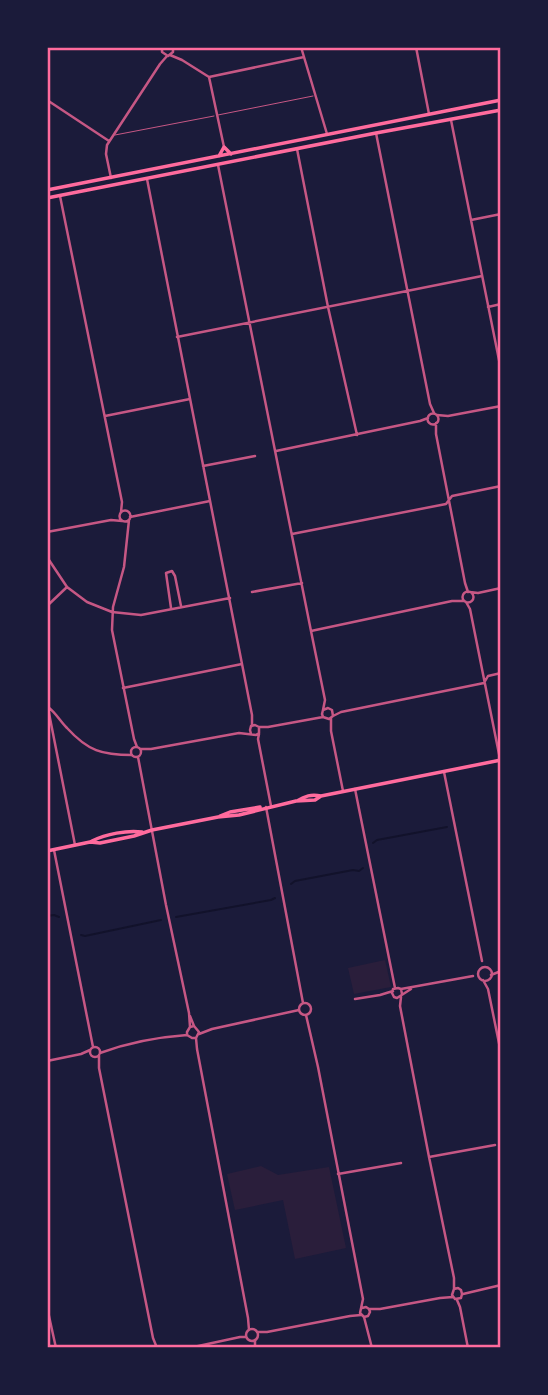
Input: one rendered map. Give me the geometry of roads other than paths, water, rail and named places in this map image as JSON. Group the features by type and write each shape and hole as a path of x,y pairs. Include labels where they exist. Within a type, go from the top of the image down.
{"main road":[{"path":"47,190 501,100"},
{"path":"47,198 501,110"},
{"path":"429,114 431,124"},
{"path":"374,125 376,133"},
{"path":"218,165 218,156 224,147 231,154"},
{"path":"111,178 112,186"},
{"path":"59,188 60,196"},
{"path":"47,851 90,842 100,843 152,830 239,815 501,760"}],"street":[{"path":"301,47 327,134"},
{"path":"416,47 429,114"},
{"path":"162,49 209,77 304,57"},
{"path":"160,64 162,49"},
{"path":"111,178 106,150 113,135 173,49 182,60"},
{"path":"209,77 224,147"},
{"path":"47,100 110,141"},
{"path":"451,120 501,370"},
{"path":"376,133 465,583 465,601 470,609 501,760"},
{"path":"297,149 356,435"},
{"path":"218,165 326,706 332,714"},
{"path":"147,179 252,715 259,729 268,807 303,1003 299,1010"},
{"path":"60,196 127,517 124,567 112,612 112,630 189,1013 196,1035 248,1318 247,1334 253,1341"},
{"path":"471,220 501,214"},
{"path":"177,337 482,276"},
{"path":"488,307 501,304"},
{"path":"105,416 190,399"},
{"path":"276,451 501,405"},
{"path":"203,466 255,456"},
{"path":"292,534 446,504 452,496 501,486"},
{"path":"47,533 210,501"},
{"path":"111,520 120,513 122,502"},
{"path":"120,513 127,517"},
{"path":"120,513 127,517"},
{"path":"47,557 67,587 87,602 112,612 141,615 230,598"},
{"path":"171,608 166,573 172,571 181,606"},
{"path":"252,592 302,583"},
{"path":"47,606 67,587"},
{"path":"452,601 466,593 501,588"},
{"path":"466,593 473,596 470,609"},
{"path":"311,631 452,601 469,603 478,593"},
{"path":"124,688 242,664"},
{"path":"48,705 87,747 112,755 122,755 239,733 252,734 268,726 484,683 488,676 501,673"},
{"path":"325,701 323,715 331,731 344,792"},
{"path":"48,705 75,845"},
{"path":"323,715 328,708 332,714 331,731"},
{"path":"252,715 252,734 259,745"},
{"path":"239,733 251,727 259,729"},
{"path":"444,772 482,961 490,973 488,989 501,1053"},
{"path":"355,789 393,979 398,991 468,1348"},
{"path":"54,850 95,1048 99,1054 99,1068 155,1348"},
{"path":"473,976 482,961"},
{"path":"479,970 490,973"},
{"path":"479,970 488,989"},
{"path":"482,979 490,973 500,971"},
{"path":"355,999 473,976 482,979"},
{"path":"394,997 398,991"},
{"path":"394,997 398,991"},
{"path":"380,995 394,997 400,1006"},
{"path":"303,1003 307,1003 311,1008 306,1015"},
{"path":"299,1010 306,1015"},
{"path":"82,1054 93,1056 113,1049 187,1033 196,1035 299,1010"},
{"path":"306,1015 372,1348"},
{"path":"187,1033 192,1027"},
{"path":"95,1048 93,1056 99,1068"},
{"path":"47,1061 82,1054 95,1048 113,1049"},
{"path":"429,1157 495,1145"},
{"path":"338,1174 401,1163"},
{"path":"189,1348 256,1332 501,1285"},
{"path":"47,1307 56,1348"},
{"path":"248,1318 256,1332 254,1348"}],"lane":[{"path":"113,135 316,95"}],"waterway":[{"path":"373,843 447,827"},
{"path":"291,884 363,868"},
{"path":"176,917 275,898"},
{"path":"47,916 59,917"},
{"path":"81,935 161,920"}]}
